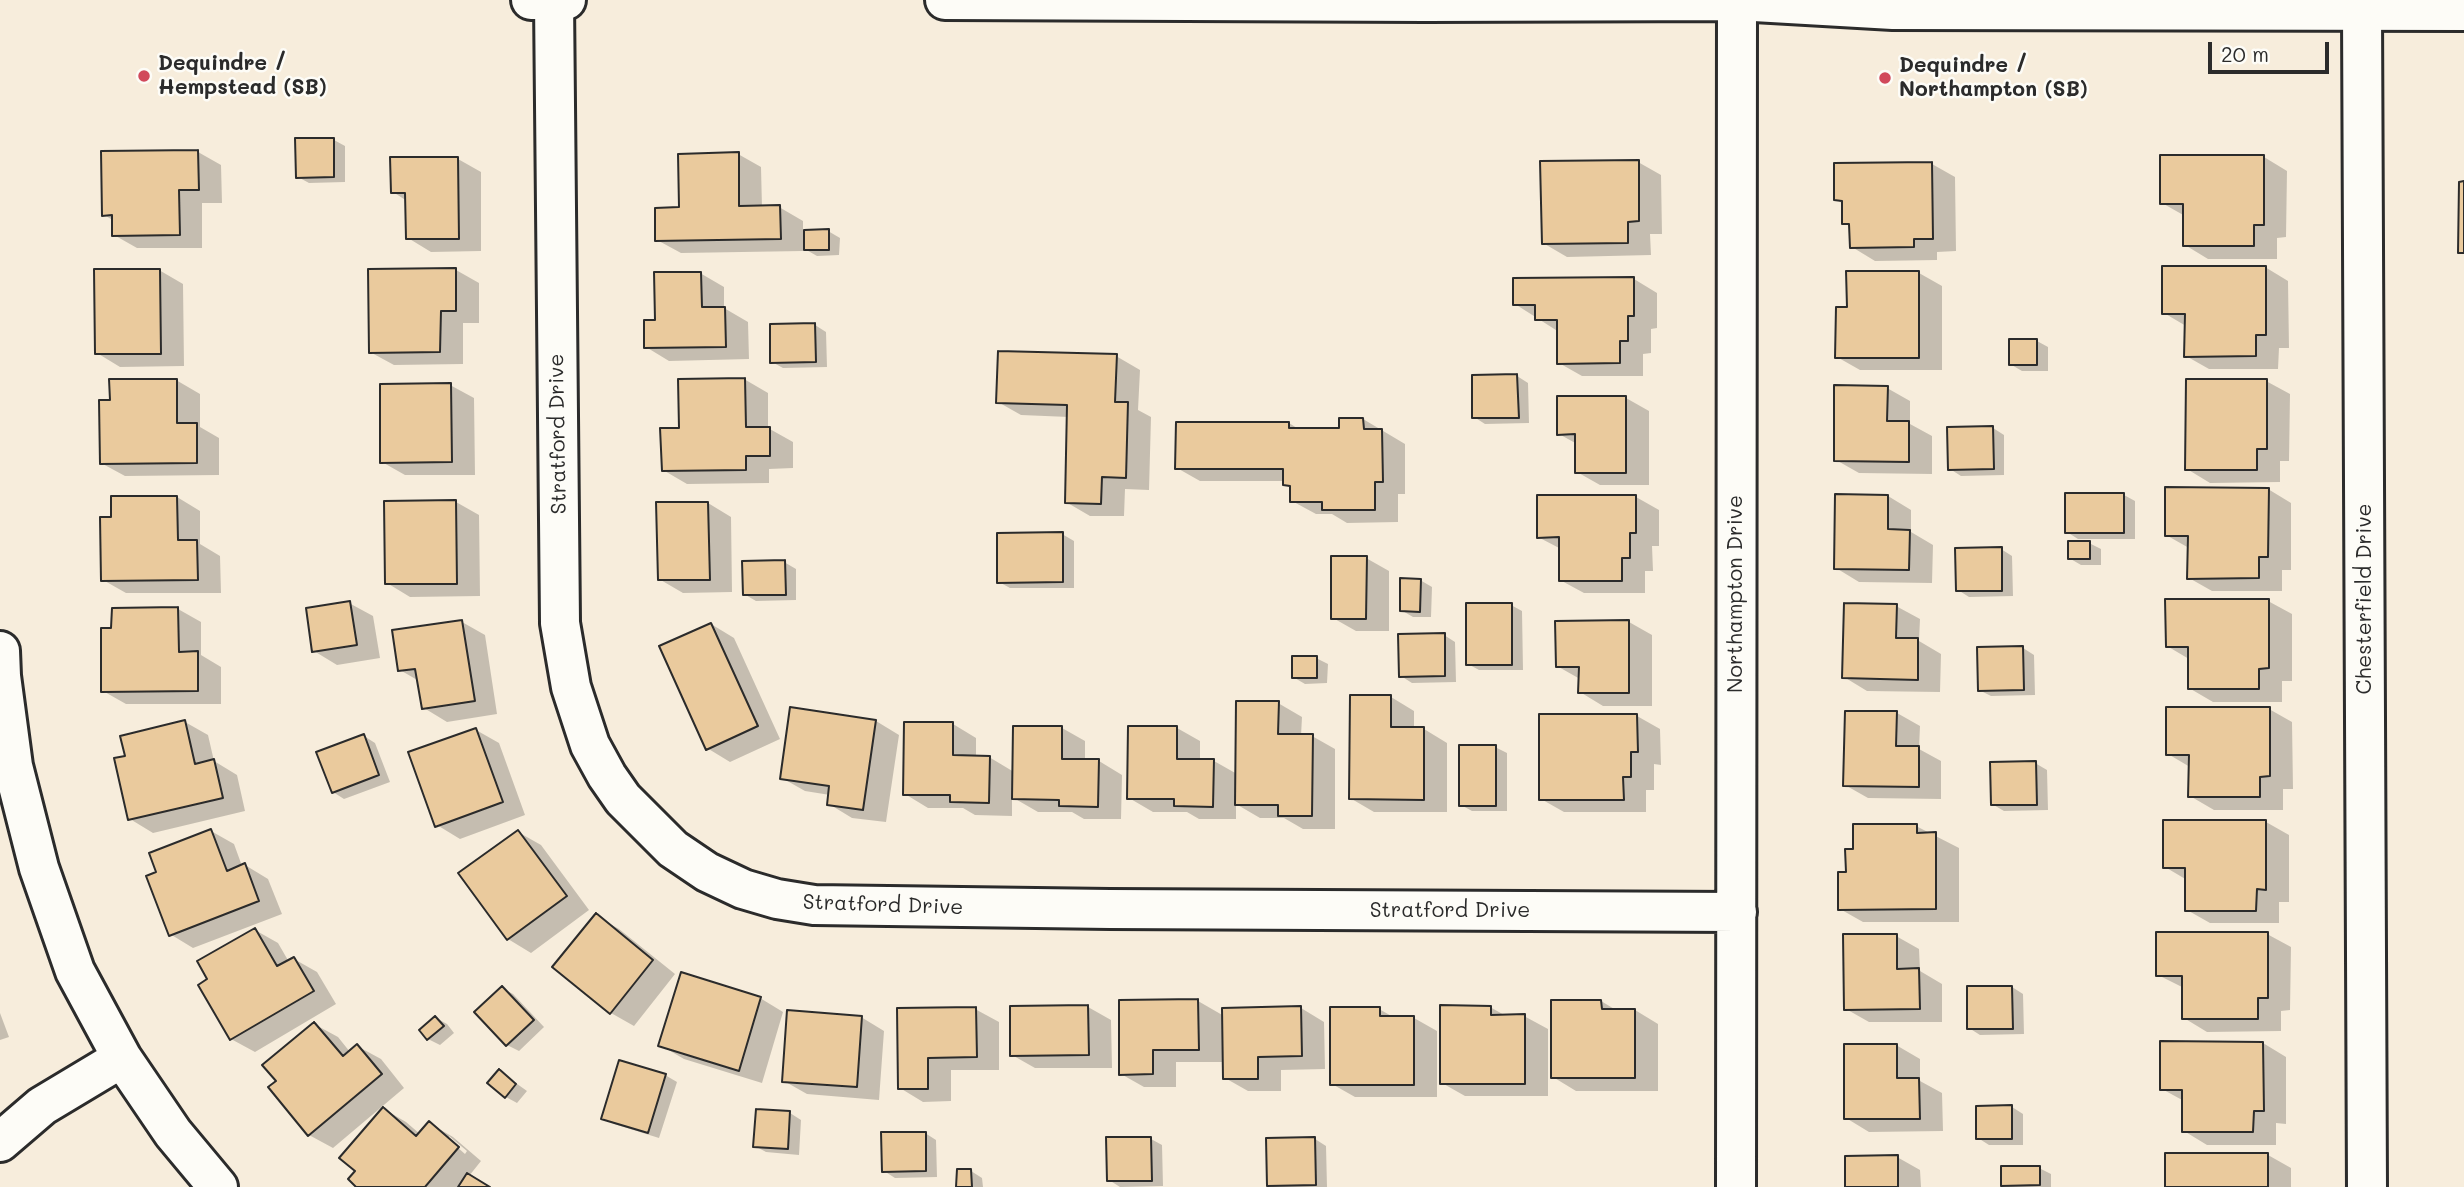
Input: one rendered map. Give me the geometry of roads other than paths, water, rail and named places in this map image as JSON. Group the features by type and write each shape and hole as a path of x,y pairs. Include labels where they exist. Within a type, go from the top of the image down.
{"street":[{"path":"531,0 566,0"},
{"path":"945,0 1737,1 1893,10 2013,5 2225,5 2362,11 2464,11"},
{"name":"Stratford Drive","path":"554,1 560,623 578,714 590,745 622,799 673,849 707,872 743,889 777,899 814,905 1737,912"},
{"name":"Northampton Drive","path":"1736,1187 1737,1"},
{"name":"Chesterfield Drive","path":"2362,11 2367,1187"},
{"path":"0,650 13,766 38,869 75,971 122,1058 173,1133 218,1187"},
{"path":"0,1142 42,1106 122,1058"}],"place":[{"name":"Dequindre / Hempstead (SB)","path":"144,76"},
{"name":"Dequindre / Northampton (SB)","path":"1885,78"}]}
